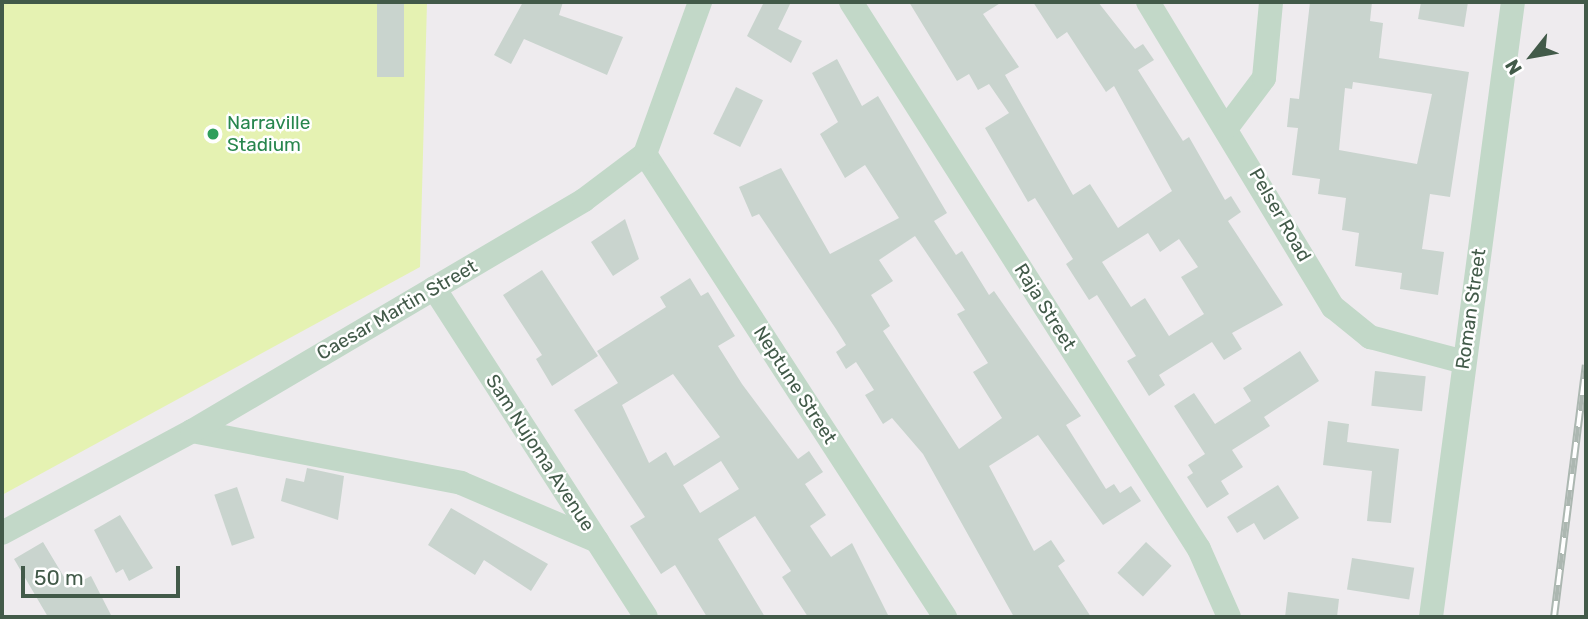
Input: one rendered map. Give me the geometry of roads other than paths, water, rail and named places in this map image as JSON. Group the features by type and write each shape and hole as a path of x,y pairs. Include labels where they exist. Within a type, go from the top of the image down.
{"street":[{"path":"645,153 700,2"},
{"name":"Raja Street","path":"851,2 1199,549 1229,617"},
{"name":"Pelser Road","path":"1148,2 1228,126 1333,307 1370,337 1464,362"},
{"path":"1228,126 1264,78 1271,2"},
{"name":"Roman Street","path":"1431,617 1513,2"},
{"name":"Caesar Martin Street","path":"2,533 192,431 584,200 645,153"},
{"name":"Neptune Street","path":"645,153 945,617"},
{"name":"Sam Nujoma Avenue","path":"434,288 646,617"},
{"path":"192,431 461,483 597,541"}],"railway":[{"path":"1554,617 1586,365"}],"place":[{"name":"Narraville Stadium","path":"213,134"}]}
